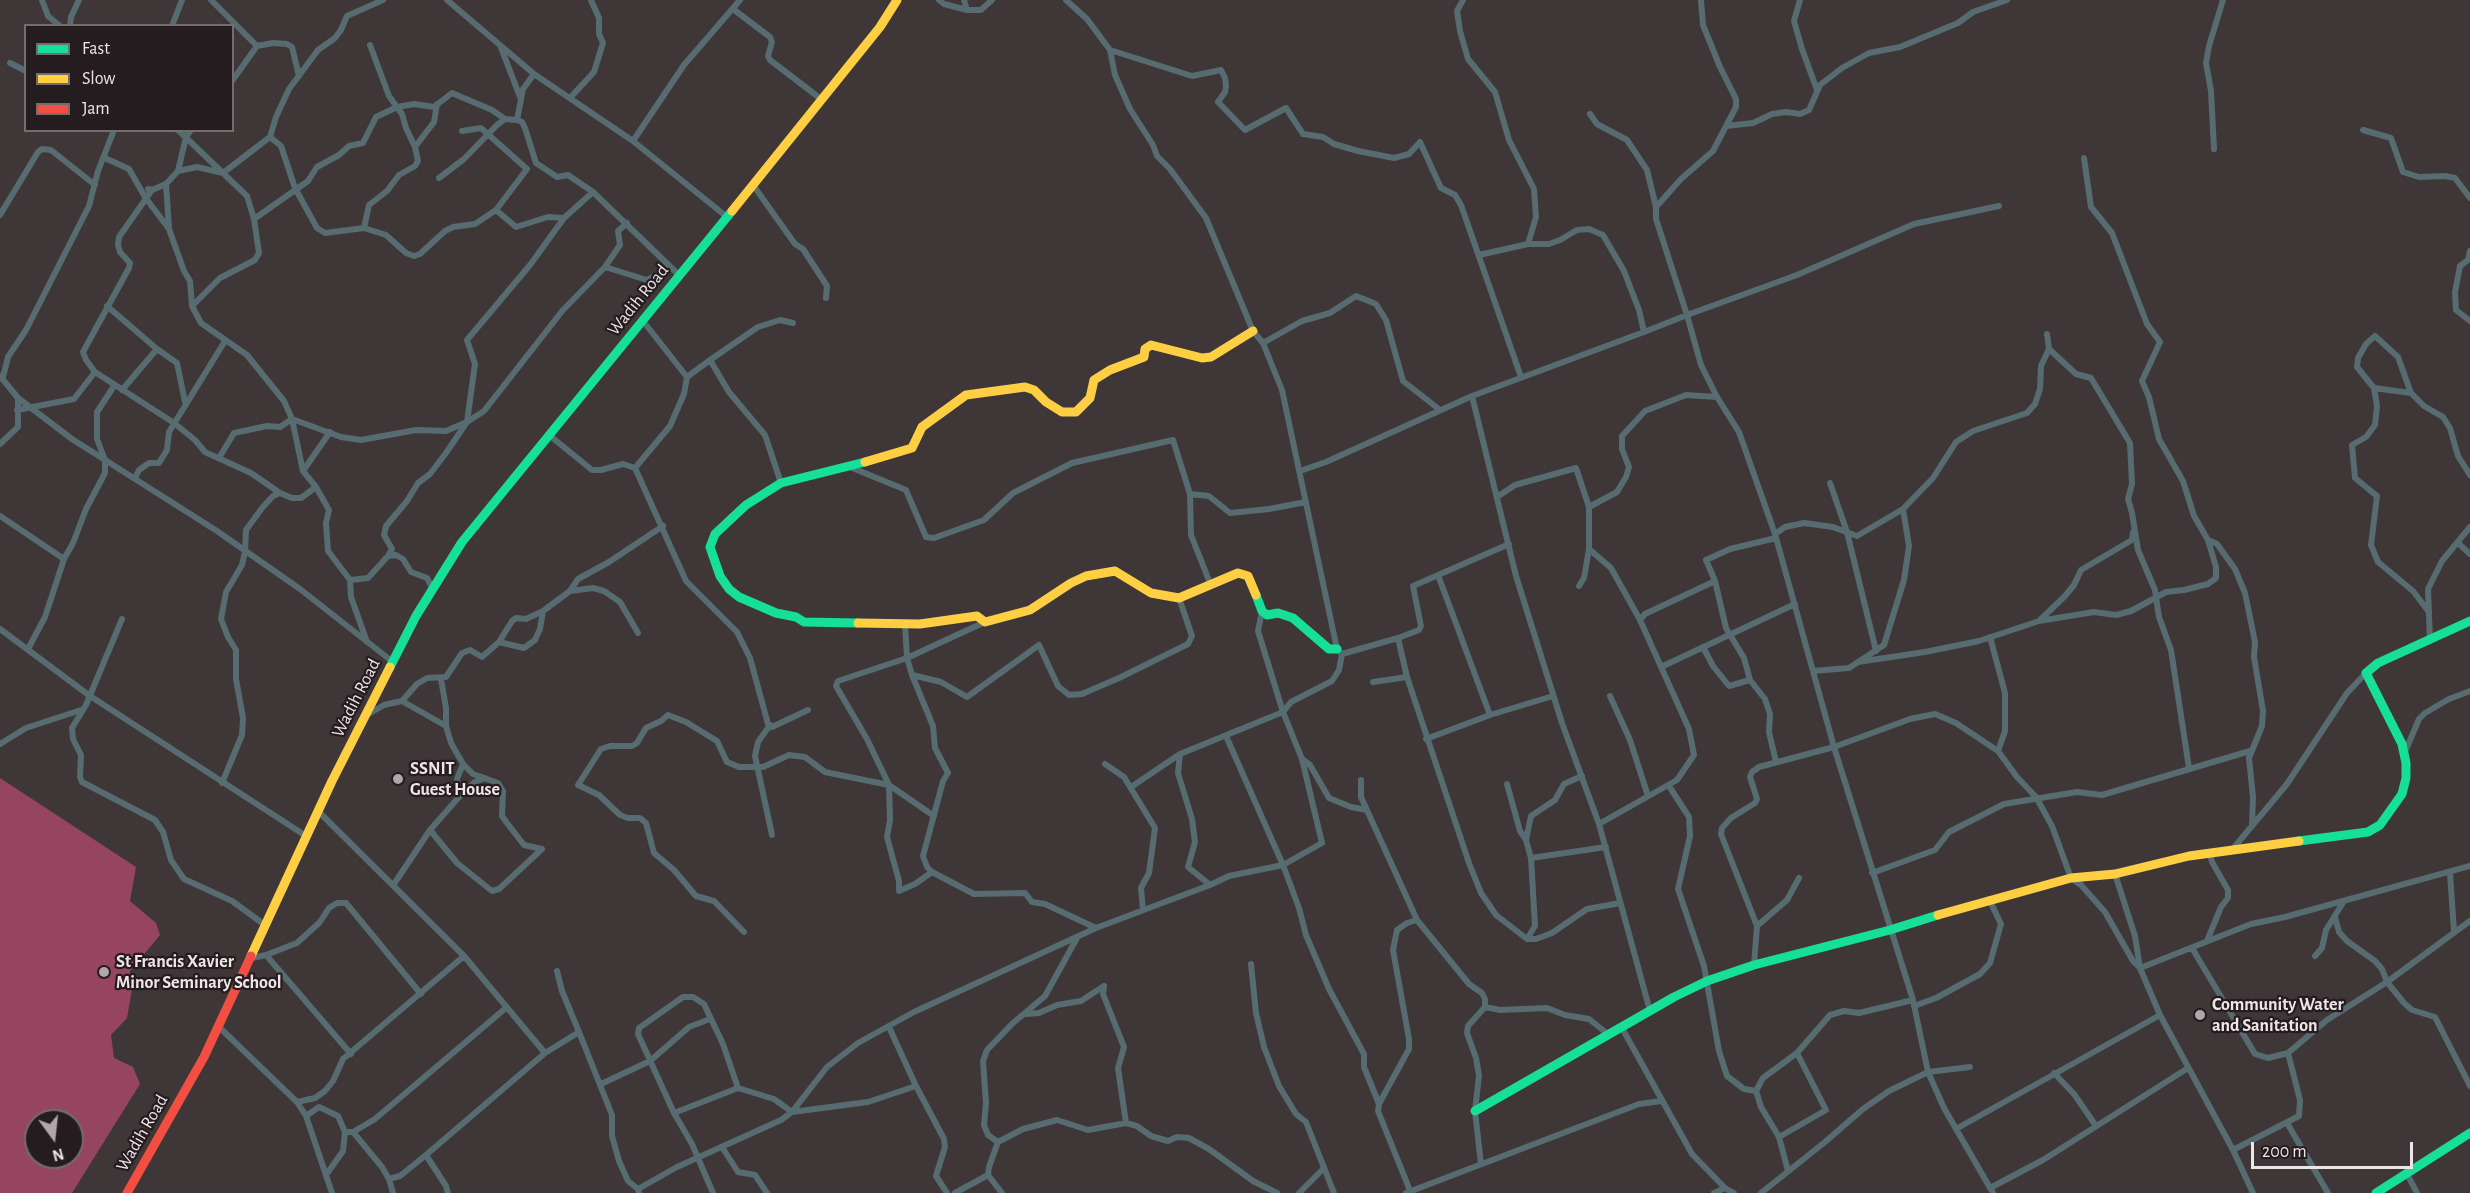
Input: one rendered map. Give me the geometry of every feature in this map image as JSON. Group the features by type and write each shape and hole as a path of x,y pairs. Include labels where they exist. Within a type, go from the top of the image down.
{"street":[{"path":"42,0 48,16 58,24"},
{"path":"70,24 79,0"},
{"path":"173,24 183,0"},
{"path":"212,0 256,46"},
{"path":"223,173 270,137 276,117 299,76 318,50 335,38 347,16 383,0"},
{"path":"447,0 534,74 633,141 727,217"},
{"path":"570,98 594,72 603,43 599,34 599,18 591,0"},
{"path":"633,141 684,65 740,0"},
{"name":"Wadih Road","path":"127,1193 219,1027 306,836 364,717 416,616 462,542 880,27 897,0"},
{"path":"939,0 944,4 967,10 981,10 992,0"},
{"path":"964,0 967,10"},
{"path":"1066,0 1087,19 1110,50 1115,75 1130,109 1153,145 1157,156 1170,169 1206,218 1253,331 1263,344 1282,390 1340,652 1339,670 1332,681 1292,702 1283,712 1180,754 1131,787"},
{"path":"1463,0 1457,11 1468,59 1495,92 1509,140 1534,189 1536,217 1528,244"},
{"path":"1656,207 1681,178 1713,152 1736,107 1736,99 1703,25 1701,0"},
{"path":"1800,0 1794,21 1817,90"},
{"path":"1726,126 1753,123 1772,114 1800,114 1809,110 1817,90 1842,68 1869,53 1900,47 1958,23 1973,12 2007,0"},
{"path":"2214,149 2211,91 2206,63 2223,0"},
{"path":"734,9 770,37 772,42 768,56 770,60 821,99"},
{"path":"234,78 256,46 273,43 292,47 299,76"},
{"path":"364,228 369,205 387,191 399,175 415,166 418,161 416,147 397,107 389,96 370,45"},
{"path":"500,45 520,97"},
{"path":"1110,50 1192,76 1221,70 1226,86 1218,102 1245,130 1286,108 1303,134 1323,137 1334,144 1358,151 1394,158 1409,154 1420,142 1441,188 1455,195 1461,205 1521,377"},
{"path":"10,63 24,70"},
{"path":"517,120 520,97 534,74"},
{"path":"254,219 308,181 321,164 339,155 349,146 363,143 376,117 397,107 414,104 430,107 452,93 492,110 505,119 522,122 536,163 556,177 568,175 593,192 680,276"},
{"path":"416,147 434,122 437,104"},
{"path":"1590,114 1597,124 1628,140 1647,170 1656,207 1656,219 1701,365 1717,397 1739,432 1776,536 1834,747 1914,1003 1928,1072 1944,1108 1992,1191 2188,1068"},
{"path":"439,178 464,159 505,119"},
{"path":"462,131 481,128 527,170"},
{"path":"2363,130 2391,138 2398,164 2403,172 2419,177 2455,178 2470,198"},
{"path":"113,132 80,225 26,330 8,357 1,377 18,398 105,460 135,477 300,589 393,662"},
{"path":"180,132 247,196 254,219 259,253 255,260 220,278 192,306"},
{"path":"190,132 186,137 178,171 166,184 152,190 145,197 119,237 120,252 129,263 129,268 83,352 95,372 174,423 195,440 205,452 219,458 220,461 266,482 280,493 292,498 301,498 316,487"},
{"path":"270,137 281,146 295,188 321,232 364,228 386,235 406,254 414,255 420,254 445,231 453,227 475,224 496,210 527,170 536,163"},
{"path":"0,215 42,149 51,150 95,185"},
{"path":"105,158 129,169 145,197 169,229"},
{"path":"1858,662 1924,652 1990,637 2039,621 2094,612 2116,615 2131,611 2166,592 2208,584 2216,578 2216,567 2208,540 2194,516 2183,482 2159,439 2149,397 2142,381 2160,342 2147,324 2112,233 2091,207 2084,158"},
{"path":"178,171 197,167 223,173"},
{"path":"166,184 169,229 184,271 190,280 192,306 201,323 247,355 284,401 292,419 303,471 316,487 329,510 326,523 328,551 350,580 351,597 367,642"},
{"path":"753,184 795,244 803,249 827,286 826,298"},
{"path":"139,186 152,190"},
{"path":"350,580 368,578 388,556 392,549 384,535 386,526 407,501 418,483 430,474 467,422 475,364 467,340 530,265 564,218 593,192"},
{"path":"1299,471 1326,462 1472,396 1797,275 1914,224 1999,206"},
{"path":"496,210 516,227 548,217 564,218"},
{"path":"292,419 361,440 416,429 446,431 467,422 484,411 563,310 606,267 620,245 618,231 627,223"},
{"path":"1479,255 1528,244 1549,244 1577,230 1589,229 1603,235 1624,270 1639,310 1644,332"},
{"path":"2470,251 2468,260 2460,266 2455,292 2456,310 2470,321"},
{"path":"606,267 647,280 671,268"},
{"path":"1263,344 1302,321 1330,313 1356,296 1376,304 1386,320 1403,381 1440,410"},
{"path":"107,306 177,363 185,402"},
{"path":"635,468 670,426 684,394 687,377 758,327 780,320 793,323"},
{"path":"643,321 687,377"},
{"path":"985,622 977,616 905,624 804,622 739,597 729,589 720,576 710,547 714,534 746,505 781,483 815,473 849,467 912,448 922,427 972,393 1025,387 1034,390 1046,402 1062,412 1076,412 1090,398 1094,380 1110,370 1144,357 1145,349 1151,345 1202,358 1211,357 1231,347 1253,331"},
{"path":"1776,762 1769,732 1770,714 1765,699 1750,680 1744,658 1726,628 1715,581 1706,560 1730,549 1776,536 1785,527 1804,523 1833,527 1860,535 1863,531 1903,509 1933,478 1948,452 1964,436 1997,422 2027,414 2035,404 2040,389 2041,366 2049,349 2047,334"},
{"path":"2429,612 2413,591 2378,562 2371,545 2377,496 2355,478 2352,445 2366,437 2375,425 2377,406 2374,388 2358,367 2358,358 2374,336 2398,357 2411,393 2424,406 2443,417 2450,428 2458,456 2470,475"},
{"path":"135,477 149,463 159,463 166,450 169,432 185,402 225,340"},
{"path":"122,390 157,348"},
{"path":"2049,349 2076,374 2091,378 2130,443 2132,484 2128,499 2138,550 2156,598 2159,617 2171,650 2189,768"},
{"path":"710,360 729,392 765,435 781,483"},
{"path":"17,410 74,399 95,372"},
{"path":"28,649 45,617 64,559 105,473 105,460 97,439 98,412 114,386"},
{"path":"2374,388 2411,393"},
{"path":"1589,507 1617,492 1626,477 1629,466 1622,449 1622,436 1645,411 1686,395 1717,397"},
{"path":"1472,396 1516,576 1553,696 1599,824 1650,1011"},
{"path":"0,444 18,427 18,398"},
{"path":"219,458 234,433 267,426 280,427 292,419"},
{"path":"303,471 330,432"},
{"path":"549,435 592,470 623,464 635,468 686,581 737,632 750,658 770,725"},
{"path":"849,467 906,490 926,537 934,538 984,520 1013,493 1072,464 1173,440 1191,494 1191,535 1210,583"},
{"path":"1497,497 1515,485 1576,468 1589,507 1589,549 1584,578 1579,586"},
{"path":"1830,483 1847,532 1876,651"},
{"path":"222,783 242,735 243,718 236,679 236,650 221,619 226,592 242,565 246,530 273,496 280,493"},
{"path":"1191,494 1209,496 1230,513 1306,502"},
{"path":"1813,671 1849,668 1884,645 1904,580 1909,546 1903,509"},
{"path":"0,516 64,559"},
{"path":"364,717 384,705 402,700 417,684 427,678 441,678 451,673 462,653 470,650 482,657 499,642 516,618 526,620 543,611 570,591 578,579 609,562 663,526"},
{"path":"2430,641 2428,589 2442,561 2470,527"},
{"path":"2039,621 2065,596 2074,585 2081,570 2132,540 2134,531"},
{"path":"2208,540 2217,544 2235,569 2245,593 2255,642 2254,657 2263,711 2262,726 2250,751 2252,826"},
{"path":"2458,543 2470,554"},
{"path":"1262,611 1268,615 1278,613 1293,618 1329,649 1340,652 1398,639 1419,630 1421,626 1413,586 1509,544"},
{"path":"1589,549 1611,568 1640,620 1689,729 1694,755 1677,780 1669,786 1599,824"},
{"path":"388,556 396,555 403,559 411,572 427,578 433,590"},
{"path":"557,971 562,991 612,1115 612,1136 619,1161 628,1180 638,1191 698,1158 781,1120 792,1112 827,1067 858,1043 914,1012 1096,928 1229,876 1283,865 1322,843 1302,759 1283,712 1258,631 1262,611 1248,576 1238,573 1179,598 1151,593 1115,571 1086,576 1071,583 1030,610 985,622 907,658 838,681 836,686 867,739 889,785 888,837 899,881 899,891 915,884 932,872"},
{"path":"1438,575 1490,715"},
{"path":"1640,620 1645,614 1715,581"},
{"path":"570,591 593,588 603,591 620,602 638,633"},
{"path":"912,675 940,682 967,697 1039,645 1058,686 1069,695 1082,694 1188,644 1192,636 1179,598"},
{"path":"1661,667 1795,604"},
{"path":"499,642 524,648 535,640 543,611"},
{"path":"122,619 72,733 81,755 80,777 82,782 155,820 163,832 171,860 184,879 232,901 265,924"},
{"path":"2231,851 2305,759 2347,693 2366,673 2378,663 2470,621"},
{"path":"905,624 907,658 933,726 935,748 948,773 943,781 923,856 927,867 932,872 974,894 1025,893 1032,902 1045,904 1096,928"},
{"path":"0,629 90,696 135,723 222,783 306,836"},
{"path":"1990,637 2005,693 2005,731 1998,751"},
{"path":"1398,639 1426,739 1480,893 1496,915 1527,939"},
{"path":"1703,647 1713,666 1729,686 1750,680"},
{"path":"2366,673 2405,752"},
{"path":"1373,682 1407,677"},
{"path":"430,830 457,862 492,891 499,890 542,849 524,845 502,816 503,791 498,783 473,774 463,764 451,743 446,726 446,708 441,678"},
{"path":"1475,1111 1707,981 1754,965 1890,930 1989,899 2071,878 2115,874 2189,856 2368,832 2380,825 2402,794 2406,778 2405,752 2418,719 2449,699 2470,691"},
{"path":"1426,739 1490,715 1553,696"},
{"path":"1610,696 1630,740 1648,796"},
{"path":"402,700 446,726"},
{"path":"0,744 26,728 81,710"},
{"path":"770,725 772,727 808,710"},
{"path":"1754,965 1757,926 1721,834 1722,828 1731,818 1755,803 1757,799 1750,777 1752,772 1759,767 1834,747 1910,719 1935,714 1956,723 1998,751 2016,777 2036,797 2052,826 2071,878 2081,885 2105,912 2133,961 2140,968"},
{"path":"744,932 714,901 696,896 674,870 654,853 645,824 640,818 628,819 620,815 599,795 578,785 601,748 632,746 646,728 668,715 695,727 717,741 727,762 739,767 763,767 789,755 805,757 825,772 889,785 934,816"},
{"path":"770,725 758,742 757,767 772,835"},
{"path":"1226,736 1283,865 1306,935 1329,989 1364,1054 1364,1067 1379,1104"},
{"path":"1872,873 1935,850 1949,832 2004,804 2077,792 2102,795 2250,751"},
{"path":"1180,754 1178,773 1192,819 1195,842 1188,867 1210,885"},
{"path":"1302,759 1310,765 1329,798 1351,807 1367,810"},
{"path":"459,797 457,779 463,764"},
{"path":"1105,764 1124,777 1155,828 1149,873 1141,888 1143,910"},
{"path":"1526,840 1531,816 1555,800 1563,784 1582,776"},
{"path":"393,884 430,830 459,797 475,783 485,778"},
{"path":"1361,780 1361,797 1417,920 1469,984 1482,993 1485,999 1485,1007 1468,1026 1467,1033 1479,1075 1475,1111 1481,1164"},
{"path":"1507,784 1520,831 1526,840 1531,858 1535,926 1527,939"},
{"path":"1669,786 1689,817 1690,836 1678,889 1685,915 1696,936 1707,981 1719,1051 1727,1076 1744,1089 1756,1091"},
{"path":"319,812 464,956 545,1053"},
{"path":"1531,858 1606,848"},
{"path":"2206,941 2221,907 2228,898 2228,890 2210,854"},
{"path":"2140,968 2251,924 2470,866"},
{"path":"2450,873 2454,931"},
{"path":"2115,874 2135,936 2140,968 2160,1015 2233,1150 2253,1193"},
{"path":"1757,926 1787,900 1799,878"},
{"path":"1788,1171 1779,1137 1761,1107 1756,1091 1763,1078 1797,1053 1830,1015 1844,1011 1859,1013 1936,998 1980,974 1990,963 2001,924 1989,899"},
{"path":"2315,956 2322,948 2326,930 2344,901"},
{"path":"248,960 297,943 320,922 329,908 337,903 346,903 421,994"},
{"path":"1527,939 1552,933 1587,909 1620,903"},
{"path":"2335,917 2339,932 2347,941 2375,961 2382,969 2387,982 2412,1010 2435,1017 2470,1086"},
{"path":"1417,920 1397,930 1393,950 1409,1049 1379,1104 1378,1111 1409,1192 1638,1104 1662,1101"},
{"path":"2192,948 2255,1054 2268,1058 2288,1053 2327,1020 2387,982 2470,921"},
{"path":"2326,930 2339,932"},
{"path":"998,1142 988,1135 984,1125 986,1103 983,1061 987,1050 1013,1023 1045,996 1077,937"},
{"path":"266,955 351,1054"},
{"path":"297,1102 315,1098 325,1091 333,1082 339,1065 464,956"},
{"path":"1251,964 1256,1013 1264,1047 1279,1086 1296,1114 1306,1122 1334,1193"},
{"path":"1026,1014 1039,1013 1058,1005 1081,1001 1104,986 1103,994 1124,1047 1118,1068 1126,1123"},
{"path":"713,1193 638,1031 665,1008 683,997 693,997 704,1004 723,1044 738,1088"},
{"path":"326,1175 343,1151 349,1132 375,1119 507,1007"},
{"path":"1485,1007 1500,1010 1547,1008 1565,1015 1589,1019 1609,1035"},
{"path":"1956,1129 2160,1015"},
{"path":"601,1084 650,1061 689,1027 710,1019"},
{"path":"219,1027 297,1102 306,1116 332,1193"},
{"path":"889,1027 944,1139 945,1147 936,1176 946,1193"},
{"path":"1622,1028 1692,1154 1725,1188 1734,1193"},
{"path":"389,1179 400,1176 545,1053 579,1032"},
{"path":"1779,1137 1827,1110 1797,1053"},
{"path":"2233,1150 2299,1116 2300,1100 2288,1053"},
{"path":"1761,1193 1863,1109 1889,1091 1928,1072 1970,1067"},
{"path":"2054,1073 2081,1103 2096,1126"},
{"path":"674,1113 738,1088 774,1099 792,1112 868,1102 916,1086"},
{"path":"306,1116 320,1107 338,1116 349,1132 382,1167 393,1193"},
{"path":"1002,1193 988,1176 988,1167 998,1142 1023,1129 1057,1120 1088,1130 1126,1123 1137,1126 1151,1136 1168,1141 1177,1137 1189,1138 1277,1193"},
{"path":"2287,1123 2328,1193"},
{"path":"2376,1193 2470,1133"},
{"path":"722,1147 738,1172 754,1175 767,1193"},
{"path":"426,1155 448,1193"},
{"path":"1299,1193 1323,1169"},
{"path":"2407,1174 2417,1193"},
{"path":"955,1193 988,1176"},
{"path":"1714,1193 1725,1188"}],"shaded area":[{"name":"St Francis Xavier Minor Seminary School","path":"0,778 136,867 130,901 156,923 160,935 130,971 132,989 127,1018 111,1035 114,1058 133,1067 140,1084 72,1193 0,1193"}],"traffic: fast":[{"path":"390,667 416,616 462,542 732,211"},
{"path":"858,623 804,622 739,597 729,589 720,576 710,547 715,534 746,505 781,483 865,462"},
{"path":"1256,595 1262,611 1267,615 1278,613 1293,618 1329,649 1337,649"},
{"path":"2299,841 2368,832 2380,825 2402,794 2406,778 2406,763 2402,744 2366,673 2378,663 2470,621"},
{"path":"1475,1111 1674,997 1707,981 1754,965 1890,930 1938,915"},
{"path":"2376,1193 2470,1133"}],"traffic: slow":[{"path":"732,211 880,27 897,0"},
{"path":"865,462 912,448 922,427 966,395 1025,387 1034,390 1046,402 1062,412 1076,412 1090,398 1094,380 1110,370 1144,357 1145,349 1151,345 1202,358 1211,357 1253,331"},
{"path":"858,623 920,624 977,616 985,622 1030,610 1071,583 1086,576 1115,571 1151,593 1179,598 1238,573 1248,576 1256,595"},
{"path":"251,956 332,781 390,667"},
{"path":"1938,915 2071,878 2115,874 2189,856 2299,841"}],"traffic: jam":[{"path":"127,1193 204,1057 251,956"}],"place":[{"name":"SSNIT Guest House","path":"398,779"},
{"name":"St Francis Xavier Minor Seminary School","path":"104,972"},
{"name":"Community Water and Sanitation","path":"2200,1015"}]}
